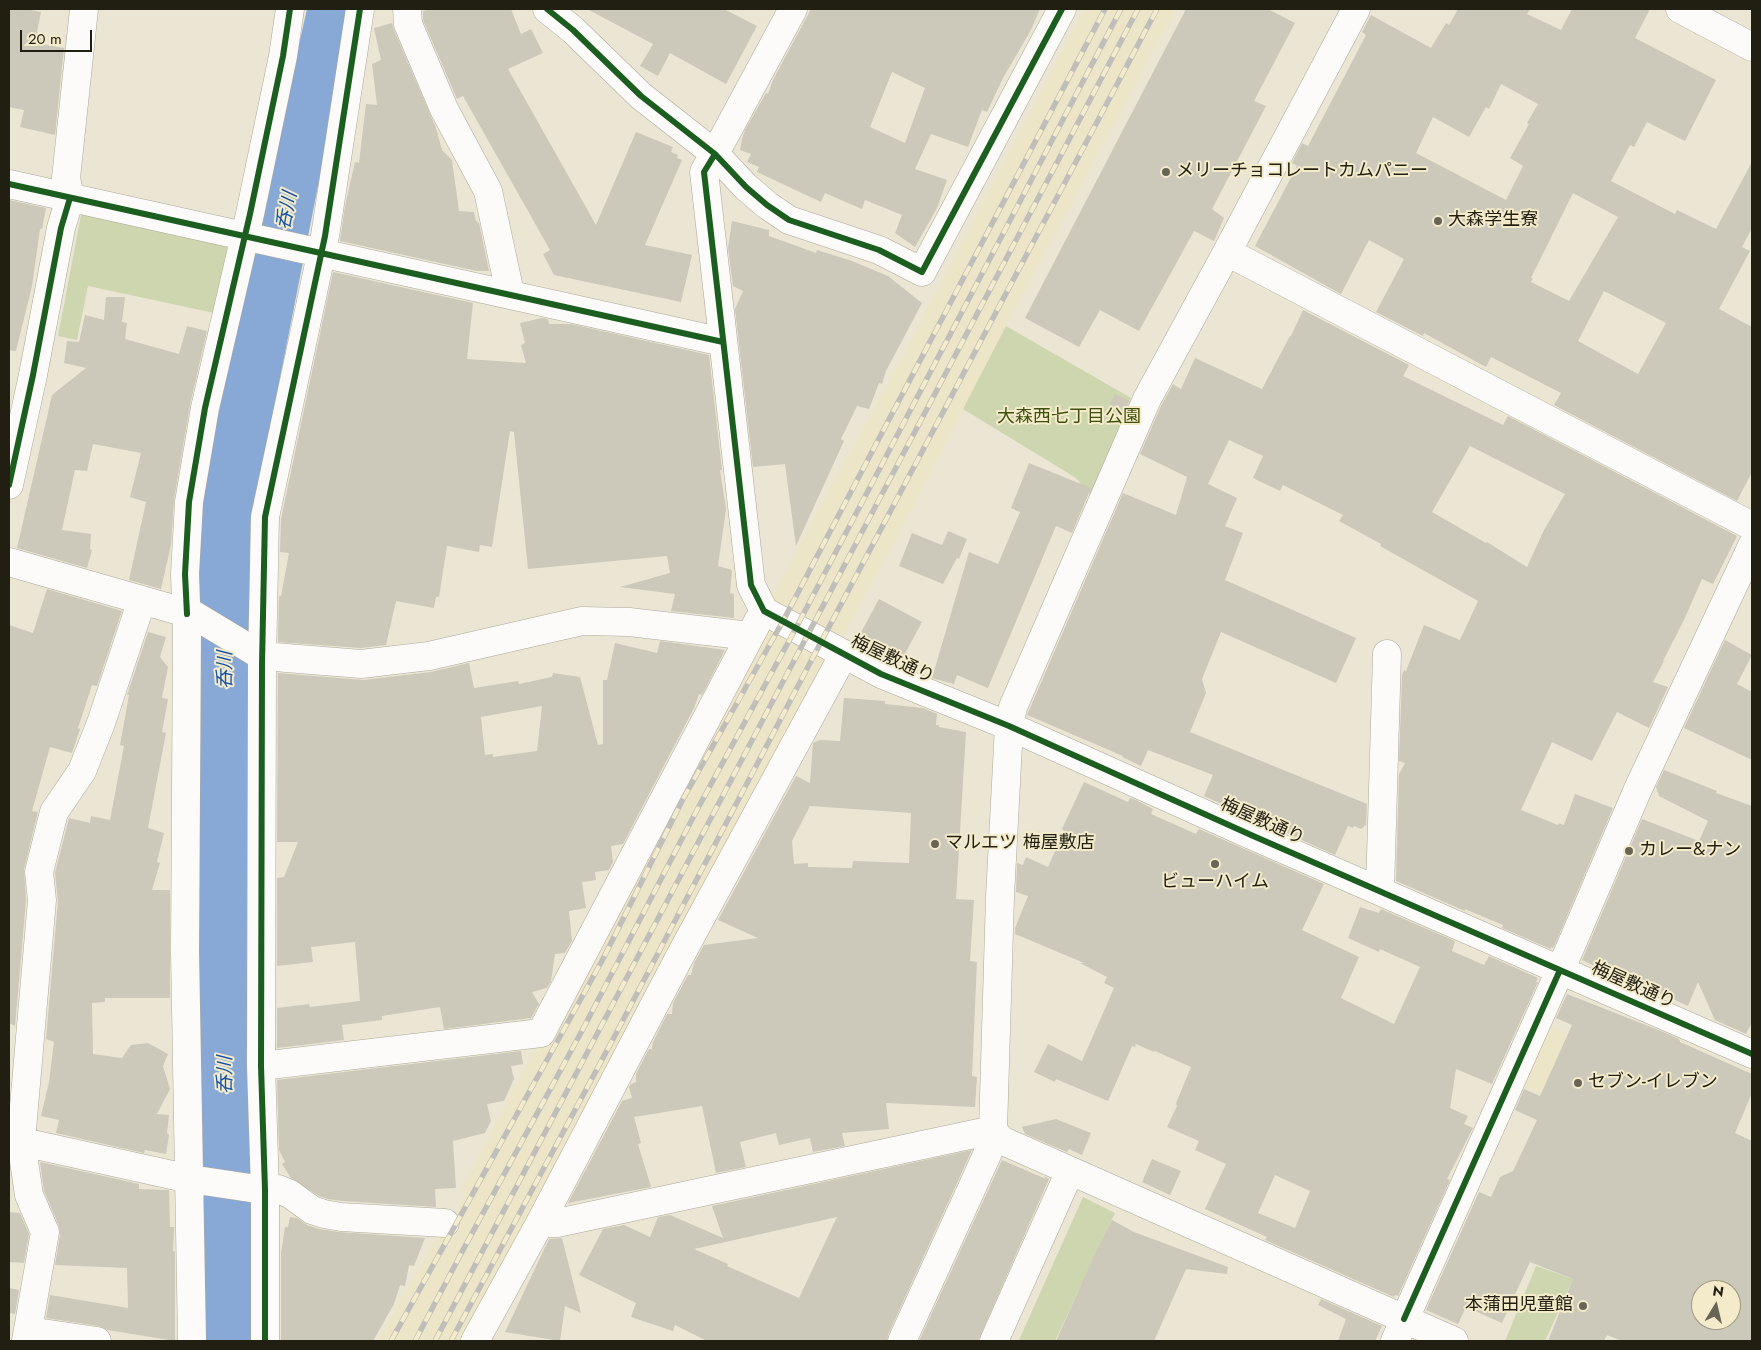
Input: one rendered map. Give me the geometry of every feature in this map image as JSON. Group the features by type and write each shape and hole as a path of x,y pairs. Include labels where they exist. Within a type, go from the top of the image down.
{"street":[{"path":"9,485 33,375 61,228 70,198 66,178 84,9"},
{"path":"192,1341 193,1179 185,952 191,614 185,574 189,502 205,408 248,238 290,9"},
{"path":"265,1341 261,1190 260,654 265,517 317,251 360,9"},
{"path":"407,9 408,24 444,109 488,191 510,293"},
{"path":"547,9 573,30 641,96 715,154 746,187 767,205 789,220 879,250 922,272 1062,9"},
{"path":"261,1066 541,1033 764,611 751,585 704,172 793,9"},
{"path":"902,1341 989,1151 993,1130 1000,897 1009,726 1013,707 1147,400 1356,9"},
{"path":"1680,9 1752,47"},
{"path":"9,184 248,238 510,293 723,342"},
{"path":"1227,252 1752,526"},
{"path":"1399,1330 1651,762 1752,546"},
{"path":"9,562 191,614 260,654 361,664 429,656 582,621 629,622 750,636"},
{"path":"97,1341 28,1336 45,1232 29,1195 15,1140 42,900 39,872 54,812 82,771 101,723 142,600"},
{"name":"梅屋敷通り","path":"764,611 881,674 1009,726 1752,1054"},
{"path":"475,1341 540,1223 679,958 844,654"},
{"path":"1380,890 1387,654"},
{"path":"540,1223 557,1223 993,1130"},
{"path":"993,1130 1001,1140 1250,1250 1399,1330 1454,1341"},
{"path":"15,1140 193,1179 261,1190 278,1189 290,1194 312,1210 324,1214 340,1217 445,1223"},
{"path":"994,1341 1070,1171"}],"shaded area":[{"path":"1084,9 1176,9 1006,326 927,481 844,635 841,634 465,1341 377,1341 442,1227 447,1227 465,1193 460,1190 763,621 773,596 816,513 892,376"},
{"path":"1544,1023 1593,1045 1596,1118 1517,1082"}],"green space":[{"path":"82,210 228,246 214,313 88,286 77,340 58,336"},
{"name":"大森西七丁目公園","path":"1006,326 1131,398 1092,497 1076,478 963,409"},
{"path":"1083,1197 1115,1213 1055,1341 1021,1341 1019,1340"},
{"path":"1536,1266 1573,1279 1545,1341 1505,1341"}],"water":[{"name":"呑川","path":"307,9 353,9 260,479 254,1341 199,1341 197,534 223,381"}],"building":[{"path":"9,9 41,12 36,37 42,38 41,44 64,48 55,135 20,127 24,110 9,107"},
{"path":"431,9 511,9 521,34 531,29 543,53 508,69 596,225 636,132 673,147 671,152 678,155 677,158 682,160 645,245 692,255 681,302 554,275 543,254 550,250 463,96 457,99 423,20 423,11"},
{"path":"587,9 724,9 757,26 726,84 670,53 658,76 640,66 653,44"},
{"path":"811,9 1040,9 1031,30 1003,78 987,112 982,110 968,147 931,134 915,169 947,180 937,208 915,247 895,233 902,215 865,200 862,209 825,193 821,202 757,172 759,167 747,162 751,154 740,150 742,139 745,130 766,93 768,94 773,80","holes":["892,72 925,88 905,143 870,127"]},
{"name":"メリーチョコレートカムパニー","path":"1186,9 1268,9 1295,23 1254,101 1266,106 1212,209 1224,218 1214,241 1194,231 1139,331 1100,310 1079,347 1025,318"},
{"path":"1458,9 1530,9 1527,14 1561,30 1572,9 1650,9 1635,38 1716,80 1685,141 1647,122 1634,147 1630,145 1611,181 1675,214 1677,210 1716,229 1752,162 1752,228 1742,247 1750,251 1719,309 1752,327 1752,472 1737,501 1554,405 1561,393 1491,357 1486,367 1424,333 1423,336 1376,312 1404,259 1369,240 1341,294 1255,246 1297,166 1292,163 1302,143 1308,146 1366,35 1362,32 1371,15 1431,48 1446,23 1449,25","holes":["1501,84 1538,104 1510,158 1523,166 1506,200 1416,153 1433,117 1469,137 1486,107 1489,109","1573,193 1618,217 1569,301 1531,282 1533,278 1531,278","1604,291 1666,323 1638,374 1578,341"]},
{"path":"392,23 436,128 442,150 452,160 459,211 474,212 476,221 479,223 489,271 477,271 340,241 345,206 355,162 359,163 366,104 377,105 372,64 381,60 374,28"},
{"path":"9,200 46,208 42,229 40,229 32,286 16,351 9,350"},
{"path":"732,221 769,230 769,236 816,253 817,250 852,261 888,276 922,303 886,371 882,384 879,383 869,409 857,406 841,439 844,441 796,546 785,464 753,467 735,309 743,291 733,286 728,248"},
{"path":"333,272 473,303 467,359 526,363 521,345 525,343 520,323 542,318 548,319 549,324 571,324 709,355 722,470 720,470 726,509 718,566 732,570 730,593 734,594 734,618 671,611 675,594 620,587 670,573 667,556 528,569 514,432 510,431 492,547 480,545 479,552 447,546 439,597 436,597 434,608 396,601 386,645 361,648 278,642 279,596 281,596 289,553 280,552 281,519"},
{"path":"106,297 125,297 122,322 127,323 125,339 179,354 187,326 207,331 190,405 174,499 171,545 161,589 129,580 146,502 130,497 141,453 93,444 87,471 75,470 62,530 91,534 90,549 92,550 87,568 17,548 52,395 86,368 64,363 67,341 79,342 85,315 104,320"},
{"path":"1303,310 1409,365 1403,376 1503,425 1508,416 1737,536 1713,584 1702,579 1653,682 1668,687 1649,728 1617,712 1592,761 1552,742 1521,810 1558,825 1559,823 1564,825 1575,794 1613,808 1556,942 1551,949 1502,928 1503,925 1465,909 1465,911 1396,881 1399,774 1405,763 1399,761 1402,675 1404,670 1406,671 1424,625 1460,640 1478,601 1339,521 1343,515 1283,485 1280,491 1253,478 1263,456 1229,440 1208,484 1237,498 1225,526 1243,533 1225,580 1356,638 1336,683 1221,632 1202,679 1206,693 1190,732 1367,804 1366,825 1361,829 1348,826 1335,855 1204,796 1213,775 1148,750 1141,766 1123,756 1027,715 1123,493 1176,515 1187,477 1140,454 1173,384 1181,389 1195,358 1262,389","holes":["1470,446 1565,494 1544,530 1527,567 1487,542 1432,512"]},
{"path":"1115,394 1129,401 1119,423 1104,416"},
{"path":"1029,463 1091,488 1072,533 1056,526 988,688 957,675 954,684 932,678 969,552 998,564 1020,512 1011,508"},
{"path":"948,531 967,539 959,559 957,558 943,584 899,566 912,533 942,545"},
{"path":"47,589 122,611 97,686 92,685 72,753 50,747 32,811 38,812 24,869 26,900 15,1026 9,1023 9,625 33,633"},
{"path":"879,599 922,622 901,661 858,638"},
{"path":"148,632 166,637 160,657 168,667 162,698 168,699 162,732 166,733 148,828 164,833 157,862 160,863 152,890 170,890 170,998 105,998 105,1002 92,1003 93,1054 122,1058 131,1045 148,1043 168,1054 163,1066 170,1089 157,1114 169,1115 167,1133 169,1135 166,1154 145,1150 144,1153 56,1133 59,1120 41,1116 49,1082 54,1042 46,1039 58,901 55,873 69,818 90,823 91,816 110,820 124,746 120,745 129,695 127,695"},
{"path":"1725,640 1752,655 1737,684 1752,692 1752,760 1684,728"},
{"path":"660,641 725,650 702,695 699,694 694,708 623,844 611,846 613,862 609,870 595,872 596,880 582,882 586,908 569,911 572,941 565,953 555,954 551,981 547,988 532,992 539,1004 531,1018 444,1029 440,1007 382,1016 382,1020 342,1025 344,1040 277,1048 277,1008 309,1004 310,1007 360,1001 355,942 311,947 313,962 277,966 277,878 284,877 298,842 277,842 278,673 363,680 431,672 469,663 474,688 518,681 519,684 552,677 553,673 580,677 598,745 603,744 603,680 607,680 615,643 657,653","holes":["542,706 537,751 493,757 493,754 485,755 481,717"]},
{"path":"844,698 885,701 885,704 923,708 937,714 936,725 939,725 939,727 966,732 956,899 974,900 970,961 977,962 972,1076 977,1077 975,1107 886,1103 889,1129 842,1133 845,1146 813,1152 810,1138 779,1145 776,1133 740,1142 746,1167 716,1173 702,1106 634,1117 641,1143 638,1144 651,1187 568,1203 622,1101 632,1098 629,1087 636,1082 636,1074 649,1049 652,1049 653,1042 667,1014 672,1014 673,1003 688,975 691,975 694,963 704,945 758,938 718,920 796,776 810,783 813,743 820,740 840,741","holes":["810,806 911,813 909,863 853,861 852,868 808,867 808,863 794,864 792,841"]},
{"path":"1664,770 1717,791 1716,793 1752,806 1752,1022 1746,1034 1715,1020 1698,982 1688,1006 1610,970 1609,973 1582,960 1642,819 1699,841 1708,821 1659,796 1656,787"},
{"path":"1084,782 1128,802 1130,798 1136,800 1153,809 1151,814 1196,834 1199,829 1324,884 1302,930 1359,957 1341,998 1394,1024 1420,967 1380,949 1379,952 1348,938 1360,907 1379,913 1381,909 1455,941 1452,951 1484,965 1489,956 1538,978 1536,982 1538,982 1492,1084 1456,1069 1450,1108 1468,1116 1464,1124 1473,1128 1447,1179 1450,1180 1398,1296 1395,1295 1394,1297 1265,1240 1267,1237 1205,1209 1226,1164 1195,1150 1199,1141 1167,1127 1191,1067 1136,1044 1135,1047 1132,1046 1108,1101 1056,1079 1055,1082 1034,1072 1048,1044 1082,1061 1114,988 1104,983 1107,977 1080,963 1084,963 1015,934 1015,928 1028,896 1016,892 1017,863 1023,865 1026,857 1048,867 1064,831 1062,829","holes":["1275,1175 1310,1191 1295,1228 1258,1213"]},
{"path":"1567,994 1666,1033 1679,1039 1680,1042 1752,1074 1752,1093 1735,1133 1752,1141 1752,1341 1622,1341 1607,1335 1604,1341 1548,1341 1573,1279 1530,1262 1502,1323 1466,1307 1458,1324 1426,1310 1479,1192 1491,1197 1500,1177 1513,1171 1537,1120 1515,1110 1524,1089 1540,1096 1572,1025 1556,1018"},
{"path":"521,1051 523,1064 511,1066 514,1079 504,1101 487,1104 491,1121 485,1133 453,1141 456,1188 435,1189 436,1207 328,1199 319,1196 291,1178 282,1164 285,1162 279,1150 277,1080"},
{"path":"1056,1119 1091,1133 1082,1155 1069,1149 1067,1152 1025,1134 1022,1127"},
{"path":"972,1150 888,1335 887,1341 707,1341 675,1325 673,1331 631,1317 636,1303 579,1275 603,1229 624,1225 650,1237 658,1217 670,1215 723,1238 712,1206","holes":["837,1217 799,1298 727,1266 728,1264 694,1249"]},
{"path":"1152,1159 1181,1171 1170,1195 1142,1182"},
{"path":"1002,1160 1049,1179 979,1339 978,1341 919,1341"},
{"path":"40,1162 139,1184 139,1189 169,1190 170,1227 174,1227 173,1251 175,1252 175,1341 46,1318 50,1295 128,1308 127,1268 55,1265 60,1235 59,1226 44,1191"},
{"path":"9,1212 20,1213 29,1234 24,1263 9,1262"},
{"path":"290,1217 297,1218 307,1225 319,1229 338,1232 425,1238 414,1266 409,1265 405,1286 400,1285 394,1304 373,1341 281,1341 281,1253 285,1227 288,1227"},
{"path":"1112,1220 1134,1232 1228,1267 1227,1274 1186,1269 1154,1341 1056,1341 1095,1254"},
{"path":"562,1238 581,1313 565,1306 560,1341 505,1332 549,1239"},
{"path":"9,1288 19,1290 15,1314 9,1313"},
{"path":"1321,1299 1382,1326 1375,1341 1338,1341 1346,1319 1318,1305"}],"railway":[{"path":"391,1341 603,959 683,799 783,621 1105,9"},
{"path":"415,1341 584,1027 698,808 796,628 1121,9"},
{"path":"435,1341 1138,9"},
{"path":"451,1341 611,1043 821,642 1157,9"}],"cycle path":[{"path":"187,614 185,574 189,502 205,408 250,214 283,56 290,9"},
{"path":"265,1341 265,1190 261,1066 262,664 265,517 325,236 360,9"},
{"path":"547,9 573,30 641,96 715,154 746,187 767,205 789,220 879,250 922,272 1062,9"},
{"path":"715,154 704,172 751,585 764,611 881,674 1009,726 1251,835 1752,1054"},
{"path":"9,184 723,342"},
{"path":"9,485 33,375 61,228 70,198"},
{"path":"1404,1319 1560,970"}],"place":[{"name":"メリーチョコレートカムパニー","path":"1166,172"},
{"name":"大森学生寮","path":"1438,221"},
{"name":"マルエツ 梅屋敷店","path":"935,844"},
{"name":"カレー&ナン","path":"1629,851"},
{"name":"ビューハイム","path":"1215,864"},
{"name":"セブン-イレブン","path":"1578,1083"},
{"name":"本蒲田児童館","path":"1583,1306"}]}
